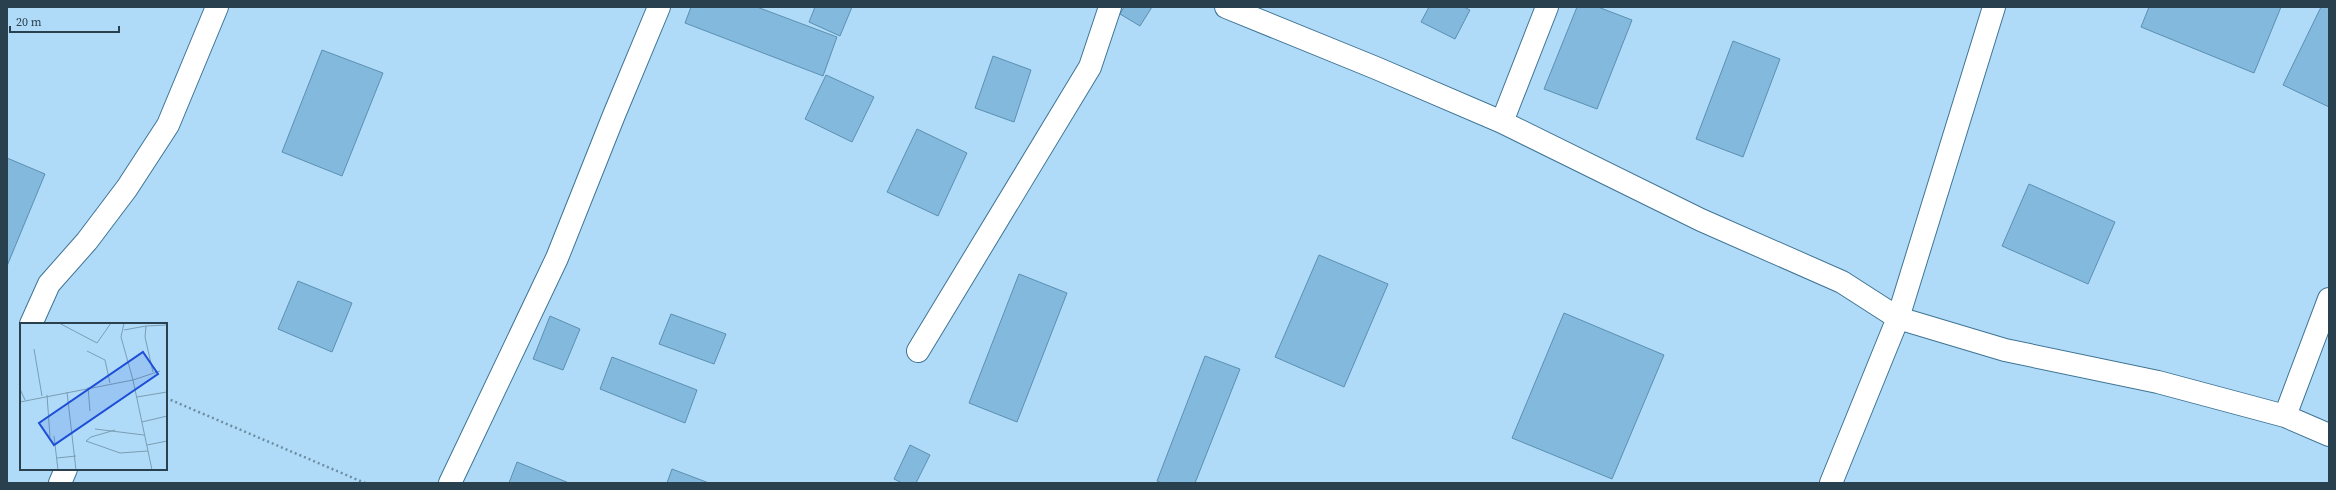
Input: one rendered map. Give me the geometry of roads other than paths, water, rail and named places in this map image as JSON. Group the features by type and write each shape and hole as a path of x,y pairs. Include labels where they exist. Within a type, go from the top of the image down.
{"street":[{"path":"31,323 49,284 87,241 127,188 168,125 217,7"},
{"path":"450,483 557,258 614,115 660,7"},
{"path":"918,351 1090,67 1110,7"},
{"path":"1226,7 1376,68 1502,122 1701,220 1842,282 1898,318 2005,350 2158,382 2285,416 2329,435"},
{"path":"1502,122 1547,7"},
{"path":"1830,483 1898,318 1994,7"},
{"path":"2285,416 2329,299"},
{"path":"60,483 66,470"}]}
